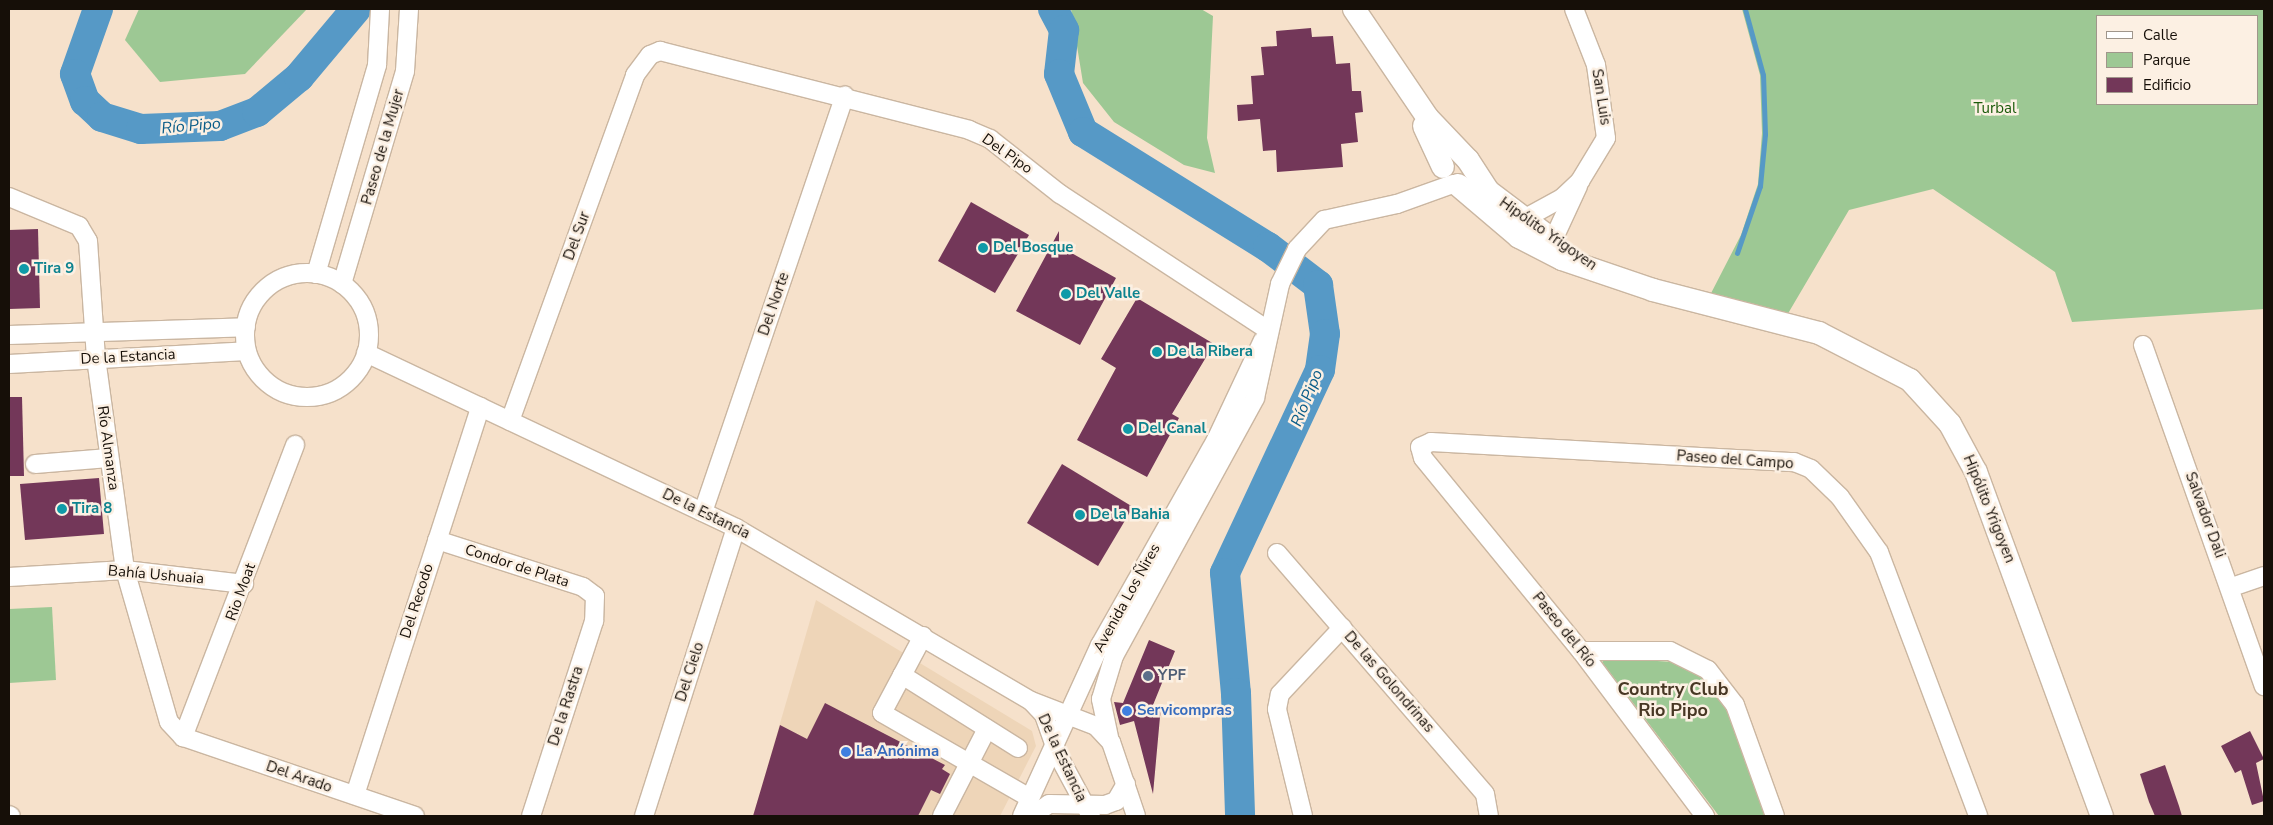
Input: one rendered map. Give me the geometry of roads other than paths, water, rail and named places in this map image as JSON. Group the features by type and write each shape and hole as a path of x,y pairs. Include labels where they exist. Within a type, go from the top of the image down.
{"main road":[{"name":"Hipólito Yrigoyen","path":"1354,9 1406,86 1455,172 1512,232 1550,246 1605,274 1819,334 1884,364 1934,403 1968,455 1986,495 2102,816"},
{"name":"Hipólito Yrigoyen","path":"1455,172 1493,196 1550,246"}],"street":[{"name":"Paseo de la Mujer","path":"316,274 377,66 380,9"},
{"name":"Paseo de la Mujer","path":"342,284 405,71 409,9"},
{"name":"San Luis","path":"1550,246 1580,181 1600,153 1607,124 1596,65 1574,9"},
{"name":"Del Pipo","path":"650,55 673,52 845,96 990,140 1060,194 1268,330"},
{"name":"Del Sur","path":"510,421 635,75 650,55"},
{"name":"Del Norte","path":"703,512 845,96"},
{"name":"Avenida Los Ñires","path":"1022,816 1028,797 1071,716 1100,645 1138,594 1255,398 1264,371 1268,330 1275,301 1287,266 1304,239 1324,220 1339,215 1406,202 1455,172"},
{"name":"San Luis","path":"1522,220 1562,198 1580,181"},
{"name":"Río Almanza","path":"9,196 85,232 95,329 96,358 125,570 157,694 169,722 183,737"},
{"path":"316,274 342,284 366,315 366,353 344,385 306,397 269,384 247,351 246,327 251,308 278,280 316,274"},
{"name":"De la Estancia","path":"9,335 95,329 246,327"},
{"name":"Salvador Dali","path":"2143,345 2232,587 2264,686"},
{"name":"De la Estancia","path":"9,364 247,351"},
{"name":"De la Estancia","path":"366,353 736,528 1031,701 1096,726 1111,742 1136,816"},
{"name":"Del Recodo","path":"355,795 480,407"},
{"name":"Paseo del Campo","path":"1420,447 1441,443 1794,462 1811,469 1840,496 1879,552 1978,816"},
{"name":"Rio Moat","path":"183,737 244,584 295,445"},
{"name":"Paseo del Río","path":"1420,447 1423,458 1581,651 1705,816"},
{"path":"35,464 110,458"},
{"name":"Del Cielo","path":"644,816 736,528"},
{"name":"Condor de Plata","path":"437,540 583,587 595,596"},
{"name":"De las Golondrinas","path":"1277,554 1485,794 1489,816"},
{"name":"Bahía Ushuaia","path":"9,577 125,570 244,584"},
{"path":"2232,587 2264,576"},
{"name":"Avenida Los Ñires","path":"1111,742 1102,716 1102,692 1138,594"},
{"name":"De la Rastra","path":"532,816 594,621 595,596"},
{"path":"1303,816 1277,709 1280,694 1342,628"},
{"path":"923,636 882,713 1028,797"},
{"path":"1581,651 1670,651 1708,670 1735,705 1774,816"},
{"path":"902,675 1018,748"},
{"name":"De la Estancia","path":"1031,701 1044,715 1054,745 1088,811"},
{"path":"942,816 987,729"},
{"name":"Del Arado","path":"183,737 415,816"},
{"path":"1032,816 1049,804 1088,811 1116,801 1126,784"}],"waterway":[{"name":"Río Pipo","path":"98,9 75,74 85,101 102,117 141,129 220,126 257,112 299,77 356,9"},
{"name":"Río Pipo","path":"1053,9 1064,30 1059,74 1083,132 1268,247 1318,285 1325,334 1320,370 1225,573 1236,693 1240,816"},
{"path":"1737,253 1760,186 1765,134 1763,75 1745,9"}],"place":[{"name":"Del Bosque","path":"983,248"},
{"name":"Tira 9","path":"24,269"},
{"name":"Del Valle","path":"1066,294"},
{"name":"De la Ribera","path":"1157,352"},
{"name":"Del Canal","path":"1128,429"},
{"name":"Tira 8","path":"62,509"},
{"name":"De la Bahia","path":"1080,515"},
{"name":"YPF","path":"1148,676"},
{"name":"Servicompras","path":"1127,711"},
{"name":"La Anónima","path":"846,752"}],"district":[{"name":"Country Club Rio Pipo","path":"1673,700"}],"park label":[{"name":"Turbal","path":"1995,109"}]}
